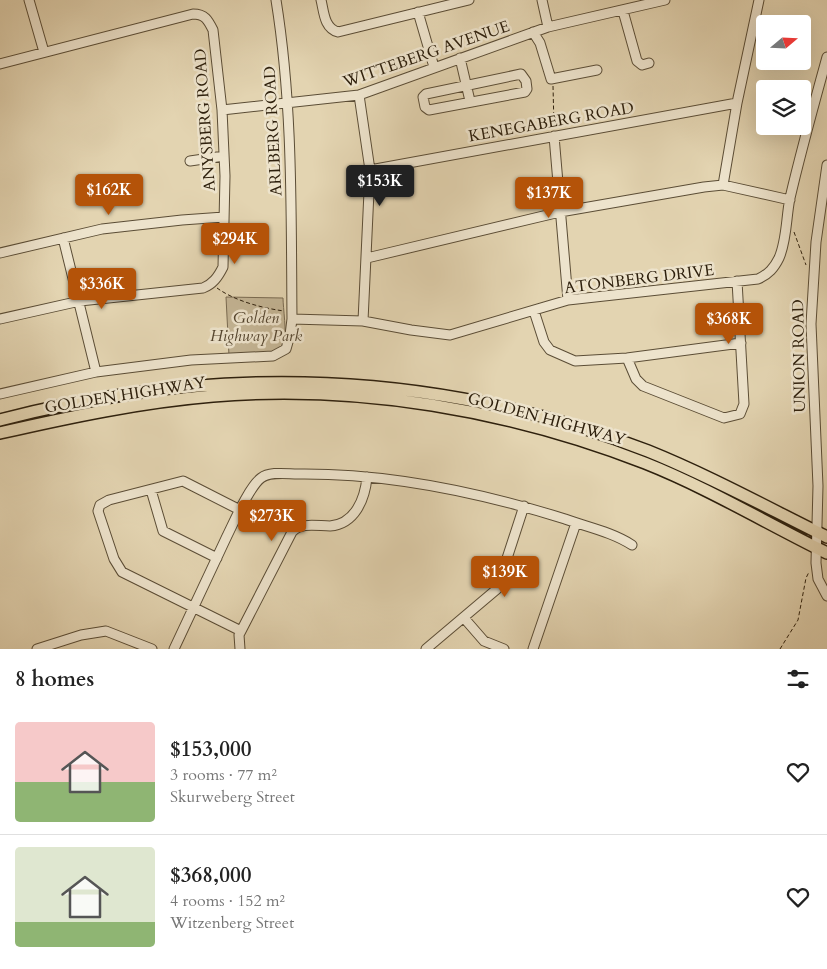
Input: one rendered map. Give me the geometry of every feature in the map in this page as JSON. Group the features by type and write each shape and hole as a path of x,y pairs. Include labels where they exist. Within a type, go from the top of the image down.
{"main road":[{"name":"GOLDEN HIGHWAY","path":"0,420 91,401 195,385 292,382 398,389 486,403 537,414 595,432 688,468 744,494 822,535"},
{"name":"GOLDEN HIGHWAY","path":"0,433 102,411 212,396 287,393 397,400 522,424 645,463 700,487 827,553"}],"street":[{"path":"0,64 44,52 29,0"},
{"name":"ARLBERG ROAD","path":"96,372 192,360 273,356 284,350 288,343 292,315 291,163 276,0"},
{"path":"321,0 328,25 332,30 338,32 359,29 469,0"},
{"path":"542,0 548,27"},
{"name":"WITTEBERG AVENUE","path":"222,110 359,95 548,27 665,0"},
{"path":"723,185 737,103 759,0"},
{"path":"624,10 636,62 642,65 649,63"},
{"path":"418,12 434,67"},
{"name":"ANYSBERG ROAD","path":"44,52 193,14 204,16 213,30 222,110 224,156 223,267 217,278 206,286"},
{"path":"533,32 539,40 548,76 552,80 597,70"},
{"name":"ATONBERG DRIVE","path":"292,315 363,321 450,335 534,312 568,300 758,279 774,267 780,255 790,200 827,57"},
{"path":"460,58 470,101"},
{"path":"521,74 526,81 527,89 525,92 470,101 430,110 426,109 423,97 426,94 521,74"},
{"path":"359,95 370,170 363,321"},
{"name":"KENEGABERG ROAD","path":"370,170 737,103"},
{"path":"554,136 568,300"},
{"path":"190,161 224,156"},
{"name":"UNION ROAD","path":"827,165 812,280 811,324 818,514 822,535 816,548 816,563 818,580 827,596"},
{"path":"367,258 560,212 723,185 790,200"},
{"path":"0,253 102,229 182,220 224,218"},
{"path":"0,394 96,372 64,238"},
{"path":"627,358 636,379 643,386 728,418 740,414 744,404 737,282"},
{"path":"0,319 80,301 206,286"},
{"path":"534,312 544,342 555,354 579,362 627,358 741,343"},
{"path":"174,649 240,510 255,483 267,475 315,474 423,484 524,506 623,539 632,545"},
{"path":"240,649 238,639 241,631 292,532 299,527 331,526 343,521 355,512 363,501 367,478"},
{"path":"240,510 183,481 109,500 99,508 99,515 114,559 124,573 194,606 241,631"},
{"path":"151,490 163,531 217,558"},
{"path":"426,649 498,588 524,506"},
{"path":"533,649 576,523"},
{"path":"464,618 484,641 504,649"},
{"path":"36,649 81,635 106,631 152,649"}],"path":[{"path":"552,80 555,98 554,136"},
{"path":"788,216 812,280"},
{"path":"206,286 226,295 292,315"},
{"path":"780,649 798,620 806,578 816,563"}],"green space":[{"name":"Golden Highway Park","path":"226,297 283,298 285,333 284,342 281,347 276,351 260,355 229,356"}]}
